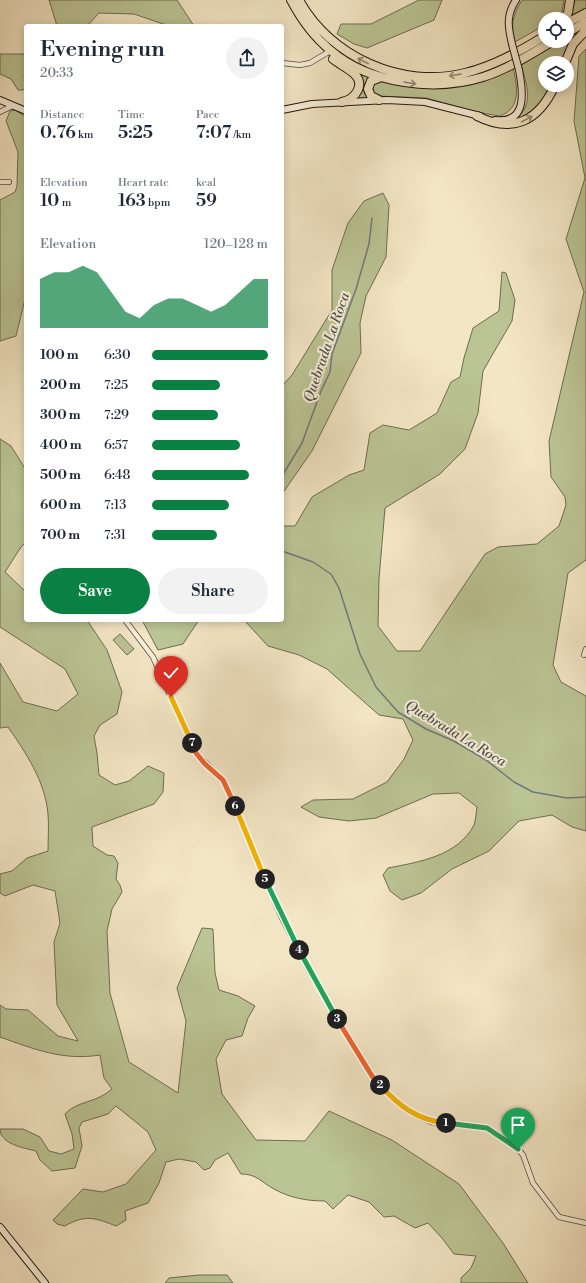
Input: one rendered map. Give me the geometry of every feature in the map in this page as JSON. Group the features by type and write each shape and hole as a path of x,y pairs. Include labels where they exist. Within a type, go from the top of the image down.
{"highway":[{"path":"291,0 309,29 328,52 353,72 358,79 358,93 350,100 342,102"},
{"path":"299,0 313,22 326,35 349,53 379,67 408,74 438,77 464,74 493,64 538,40"},
{"path":"568,12 570,0"},
{"path":"574,19 586,13"},
{"path":"574,29 586,22"},
{"path":"568,56 573,44 586,30"},
{"path":"493,64 538,35"},
{"path":"328,52 355,66 382,77 432,85 472,80 500,70 540,48"},
{"path":"379,100 371,96 368,89 374,78 382,77"},
{"path":"477,116 489,122 502,124 522,122 530,118 544,106 551,92"}],"main road":[{"path":"284,110 304,105 379,100 425,102 498,120 516,113 521,106 523,98 519,70 512,44 508,18 516,0"},
{"path":"0,100 24,111"},
{"path":"0,1227 45,1283"}],"street":[{"path":"284,63 300,65 310,63 328,52"},
{"path":"0,112 13,106"},
{"path":"0,182 9,182"},
{"path":"127,622 153,657 196,753 223,780 282,918 310,972 372,1076 396,1101 419,1117 431,1122 487,1128 518,1149 523,1155 533,1183 559,1217 586,1223"},
{"path":"584,655 586,649"}],"green space":[{"path":"49,0 177,0 193,24 163,24 134,14 99,13 89,24 56,24"},
{"path":"419,0 442,0 434,20 367,48 354,44 337,34 341,24 371,24"},
{"path":"522,0 564,0 561,12 538,12 538,29 515,42 513,36 513,20 516,10"},
{"path":"575,0 586,0 586,9 574,16 574,12 572,12"},
{"path":"586,26 574,44 574,34"},
{"path":"550,48 572,48 567,56 538,56 538,92 548,92 538,108 529,114 514,120 525,108 528,95 521,65"},
{"path":"586,49 586,560 568,573 553,665 561,682 586,696 586,831 572,827 552,815 519,821 489,851 452,869 421,893 402,900 390,891 383,875 388,868 425,860 448,851 467,836 474,825 477,807 459,793 433,794 376,818 349,821 319,817 301,807 313,800 353,799 387,782 404,759 413,740 403,719 379,715 327,669 299,655 268,646 246,622 284,622 284,526 295,526 312,497 349,475 364,470 370,433 383,425 409,430 437,413 451,382 460,377 473,328 499,311 502,272 506,273 515,300 512,321 483,371 478,413 465,449 440,474 385,508 379,579 378,626 397,651 420,651 485,554 498,547 537,544 559,526 566,505 565,497 551,477 549,441 584,292 566,239 585,178 574,121 579,56"},
{"path":"0,54 24,54 23,90 18,90 11,79 0,74"},
{"path":"513,67 516,82 515,102 512,108 500,116 476,112 426,98 378,96 373,90 378,80 429,88 459,85"},
{"path":"360,72 371,76 364,84 364,93 368,98 357,98 363,90"},
{"path":"15,110 24,116 24,303 16,336 0,341 0,200 15,192 17,186 18,152 6,121 10,111"},
{"path":"383,193 389,205 386,257 366,296 360,323 361,353 312,451 284,491 284,384 292,375 332,310 332,270 348,223 364,201"},
{"path":"0,439 11,446 24,467 24,544 5,572 24,590 24,622 88,622 107,650 122,692 117,714 100,725 94,736 99,775 115,785 129,781 148,766 164,773 163,792 154,804 92,827 93,846 107,855 114,856 118,863 116,879 122,892 112,909 107,931 110,993 129,1062 178,1093 186,1021 177,988 202,928 213,929 215,973 219,990 238,996 255,1006 248,1018 242,1036 226,1040 216,1059 222,1094 256,1140 305,1141 329,1111 392,1140 459,1184 503,1243 528,1283 461,1283 461,1278 471,1268 476,1256 454,1254 428,1223 415,1228 394,1216 384,1217 369,1202 348,1195 333,1209 325,1201 305,1200 286,1195 251,1175 241,1174 228,1153 215,1160 210,1168 204,1170 196,1162 179,1159 166,1162 159,1183 148,1203 125,1211 126,1220 116,1226 90,1218 72,1222 65,1226 57,1224 53,1220 83,1189 103,1192 126,1184 156,1150 148,1132 116,1106 108,1114 82,1122 79,1128 82,1146 75,1168 52,1171 40,1160 36,1151 8,1142 1,1134 0,1129 23,1129 40,1137 49,1151 61,1154 74,1149 72,1134 65,1114 75,1106 106,1094 112,1089 104,1078 100,1055 74,1056 49,1053 0,1037 0,1005 6,1009 28,1010 58,1036 78,1041 57,1005 54,942 60,923 55,891 33,885 5,896 0,893 0,874 12,871 27,858 48,851 48,814 43,790 34,768 8,727 0,728 0,663 23,702 57,711 78,694 65,669 0,627"},
{"path":"143,622 198,622 183,644 158,650"},
{"path":"120,634 134,649 127,655 113,640"},
{"path":"199,1275 227,1275 233,1283 165,1283 169,1278"}],"waterway":[{"name":"Quebrada La Roca","path":"284,473 302,443 321,391 330,372 332,354 356,289 369,244 372,218"},
{"name":"Quebrada La Roca","path":"284,552 313,562 331,574 339,588 360,654 376,687 398,712 426,729 454,741 486,760 514,782 533,792 567,798 586,797"}],"route":[{"path":"171,697 196,753 205,764 223,780 282,918 310,972 372,1076 396,1101 419,1117 431,1122 487,1128 518,1149"}]}
